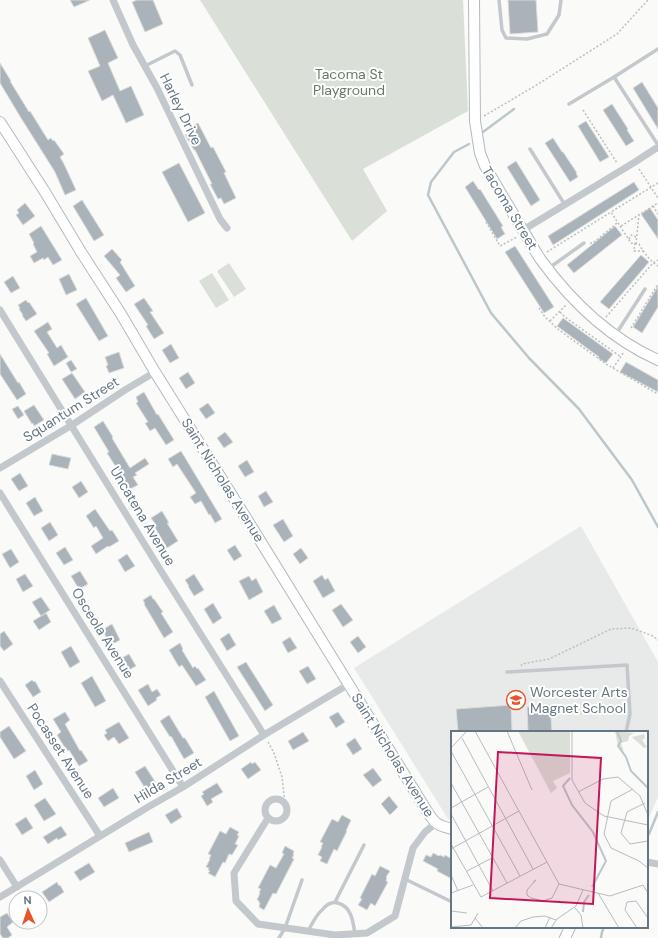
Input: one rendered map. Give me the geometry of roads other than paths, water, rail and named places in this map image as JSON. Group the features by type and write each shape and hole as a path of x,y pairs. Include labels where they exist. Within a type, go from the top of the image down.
{"street":[{"name":"Harley Drive","path":"113,0 133,45 157,88 220,219 228,228"},
{"name":"Tacoma Street","path":"474,0 475,121 478,144 485,166 521,233 548,269 571,296 594,318 616,335 645,354 658,360"},
{"name":"Saint Nicholas Avenue","path":"0,122 121,314 155,372 425,808 436,823 445,828 451,829"},
{"path":"521,233 658,146"},
{"name":"Uncatena Avenue","path":"0,310 264,736"},
{"name":"Squantum Street","path":"0,468 72,425 155,372"},
{"name":"Osceola Avenue","path":"0,493 183,787"},
{"name":"Pocasset Avenue","path":"0,681 100,836"},
{"name":"Hilda Street","path":"0,897 183,787 349,684"},
{"path":"277,799 285,803 288,809 282,820 274,821 268,818 265,807 270,801 277,799"},
{"path":"268,818 234,873 236,901 258,924 335,935 367,934 395,916 413,848 425,832 436,823"},
{"path":"0,860 17,887"},
{"path":"648,862 658,864"},
{"path":"564,938 569,928"}],"lane":[{"path":"499,0 502,30 506,38 527,39 547,34 559,15 561,0"},
{"path":"569,104 658,49"},
{"path":"145,66 175,51 180,55 192,85"},
{"path":"614,77 658,146"},
{"path":"530,150 565,205"},
{"path":"548,269 584,243"},
{"path":"616,335 645,289"},
{"path":"507,672 627,665 630,714 626,731"},
{"path":"335,902 364,845"},
{"path":"279,938 285,928 302,880"},
{"path":"405,880 450,901"},
{"path":"308,931 321,911 329,904 335,902 343,904 349,911 353,921 355,934"}],"waterway":[{"path":"483,132 514,109"},
{"path":"469,144 454,152 431,182 428,195 491,313 529,358 579,409 632,480 658,527"},
{"path":"649,834 658,812"},
{"path":"601,938 604,928"}],"place":[{"name":"Worcester Arts Magnet School","path":"516,700"}],"park label":[{"name":"Tacoma St Playground","path":"349,82"}]}
